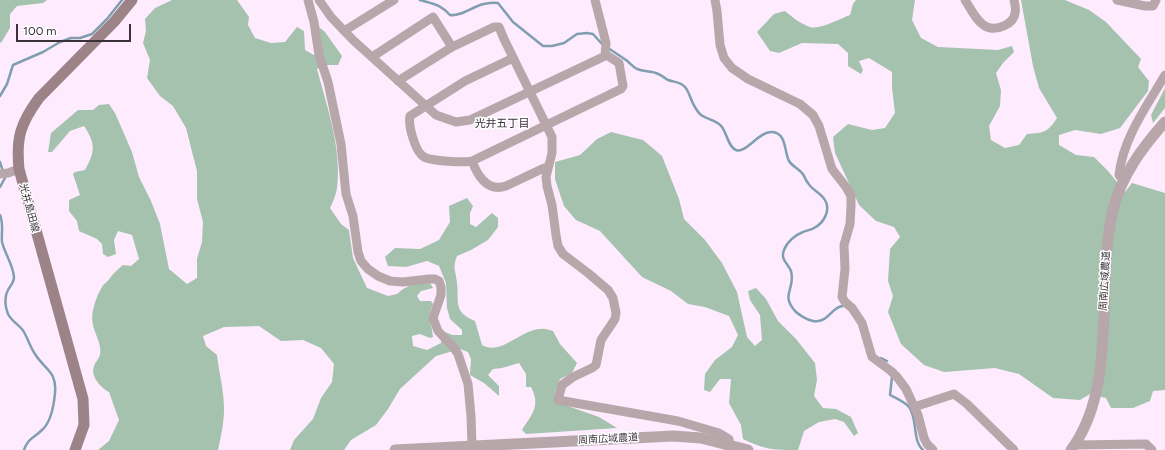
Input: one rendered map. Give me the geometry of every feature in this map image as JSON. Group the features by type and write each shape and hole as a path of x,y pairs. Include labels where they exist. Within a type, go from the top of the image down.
{"main road":[{"name":"光井島田線","path":"75,450 84,425 83,399 19,169 17,149 23,123 29,111 39,98 114,22 132,0"}],"street":[{"path":"308,0 314,22 319,55 328,82 341,144 346,194 353,216 358,252 361,262 378,276 390,281 403,282 435,279 439,281 441,286 441,295 433,318 438,330 458,354 468,384 472,446"},
{"path":"344,31 394,0"},
{"path":"513,58 465,81 410,116 409,121 418,151 424,157 453,162 472,162 621,89 623,86 619,63 608,56 605,50 595,0"},
{"path":"716,0 720,45 724,58 732,68 748,79 800,104 813,115 819,126 832,169 851,196 850,224 844,245 845,269 842,297 852,308 862,323 872,357 897,377 906,389 918,415 924,438 933,450"},
{"path":"965,0 979,21 987,27 996,28 1004,26 1012,20 1016,13 1014,0"},
{"path":"1117,0 1145,6 1153,6 1156,0"},
{"path":"1161,0 1165,4"},
{"path":"322,1 331,17 344,31 398,81 436,115 456,122 470,120 530,91 605,50"},
{"path":"372,57 433,17 452,47"},
{"path":"398,81 452,47 494,27 499,27 552,137 552,152 546,176 558,246 563,254 608,290 613,298 616,313 615,319 601,340 596,365 573,377 562,385 558,400 678,421 718,432 729,439 729,445"},
{"path":"1124,181 1119,175 1120,163 1142,111 1165,75"},
{"name":"周南広域農道","path":"1072,448 1089,419 1096,397 1100,367 1107,242 1113,210 1130,167 1146,144 1165,122"},
{"path":"472,162 481,179 489,185 500,188 548,167"},
{"path":"0,174 8,174 19,169"},
{"path":"914,407 954,394 967,404 1014,450"},
{"name":"周南広域農道","path":"395,450 673,436 701,438 748,450"},
{"path":"1072,448 1146,444 1152,450"}],"green space":[{"path":"0,0 47,0 43,3 17,6 10,14 10,28 1,43"},
{"path":"172,0 237,0 249,17 248,25 255,38 271,43 285,42 297,27 304,31 305,50 314,55 321,47 319,27 325,32 342,56 338,65 325,65 317,69 336,143 338,173 337,188 330,208 341,224 349,230 353,258 367,288 388,296 397,294 411,285 430,283 433,288 421,291 417,296 420,301 431,301 433,304 430,318 433,337 430,338 420,334 412,336 413,346 427,350 441,343 441,339 445,332 452,335 462,335 462,330 450,319 447,308 446,283 439,266 427,261 406,267 388,266 385,257 395,248 420,249 439,240 450,222 449,206 467,198 473,206 470,213 470,224 476,227 492,213 498,218 498,227 488,240 457,256 455,264 458,306 463,314 475,321 482,345 489,348 503,345 533,330 543,329 553,331 560,344 577,363 572,373 560,379 555,393 556,400 562,404 599,417 617,428 526,434 522,430 534,410 535,399 531,387 526,387 526,374 519,363 493,369 488,375 499,386 499,396 484,383 470,375 471,359 468,352 460,349 436,356 400,389 376,425 351,440 344,450 290,450 294,440 313,419 321,398 332,382 334,364 321,348 303,340 281,341 259,326 224,327 203,336 206,346 217,355 224,402 222,430 218,450 98,450 109,441 119,420 109,392 97,381 93,370 100,351 92,321 94,306 104,284 123,265 131,266 139,259 132,235 118,231 114,240 116,254 108,257 103,254 102,244 97,239 79,231 77,221 69,211 69,200 80,195 73,174 75,172 85,170 91,158 93,148 91,138 84,126 70,131 52,152 48,152 51,133 78,110 93,110 99,105 109,104 115,113 132,152 139,177 160,224 169,269 187,284 197,278 197,259 202,242 203,222 197,199 197,171 186,128 173,106 160,96 147,78 150,60 143,43 146,31 145,19 155,8"},
{"path":"856,0 915,0 912,20 921,38 938,47 998,50 1012,46 1014,52 996,73 1001,90 1000,106 989,126 991,140 1005,148 1019,145 1027,134 1045,131 1057,118 1039,88 1033,66 1021,0 1065,0 1089,10 1106,22 1141,59 1138,67 1149,81 1148,91 1120,128 1101,134 1075,130 1059,135 1059,145 1076,155 1094,157 1125,192 1132,183 1165,193 1165,390 1153,391 1150,401 1133,408 1111,408 1106,398 1090,394 1080,400 1053,398 1019,374 995,368 944,372 924,365 901,344 888,312 893,296 888,281 890,249 900,237 894,227 876,221 859,205 835,153 833,137 848,124 872,130 885,128 895,113 892,72 869,58 859,61 863,70 861,74 848,66 848,53 838,44 802,43 779,53 770,51 757,32 774,14 785,11 810,27 814,28 824,26 850,15 853,4"},
{"path":"1165,88 1165,108 1153,123 1151,115"},
{"path":"611,132 643,140 662,156 679,199 684,219 705,240 722,263 737,292 747,337 755,346 762,340 760,315 750,300 748,291 756,288 766,299 778,321 796,339 815,363 817,380 814,396 823,408 836,409 851,417 858,433 854,436 844,422 835,419 819,422 804,431 798,450 770,449 743,439 741,425 729,403 731,379 720,379 710,392 704,390 705,374 715,360 732,347 738,335 729,316 705,307 688,304 671,291 642,277 600,231 576,220 564,206 555,179 555,162 580,155 597,139"}],"waterway":[{"path":"0,96 7,84 13,65 43,52 60,42 71,38 80,38 92,34 107,19 122,0"},
{"path":"420,0 440,6 450,15 461,14 484,4 498,3 513,22 543,46 552,46 564,43 577,34 587,33 593,34 602,44"},
{"path":"608,48 637,69 657,73 668,80 683,85 698,112 704,117 715,121 720,125 734,149 744,149 762,135 767,133 777,133 783,139 789,161 803,174 806,181 825,200 827,204 826,216 821,223 813,229 804,231 794,237 787,244 784,250 783,256 790,268 792,277 788,296 789,300 797,313 813,321 822,320 836,309 843,306"},
{"path":"0,162 5,178 0,187"},
{"path":"0,215 2,225 2,242 14,277 13,283 6,296 5,302 7,311 22,330 35,354 50,371 55,386 53,407 50,418 45,427 29,441 24,450"},
{"path":"881,358 887,361"},
{"path":"892,377 890,395 909,407 912,412 917,441 923,450"}],"district":[{"name":"光井五丁目","path":"502,124"}]}
